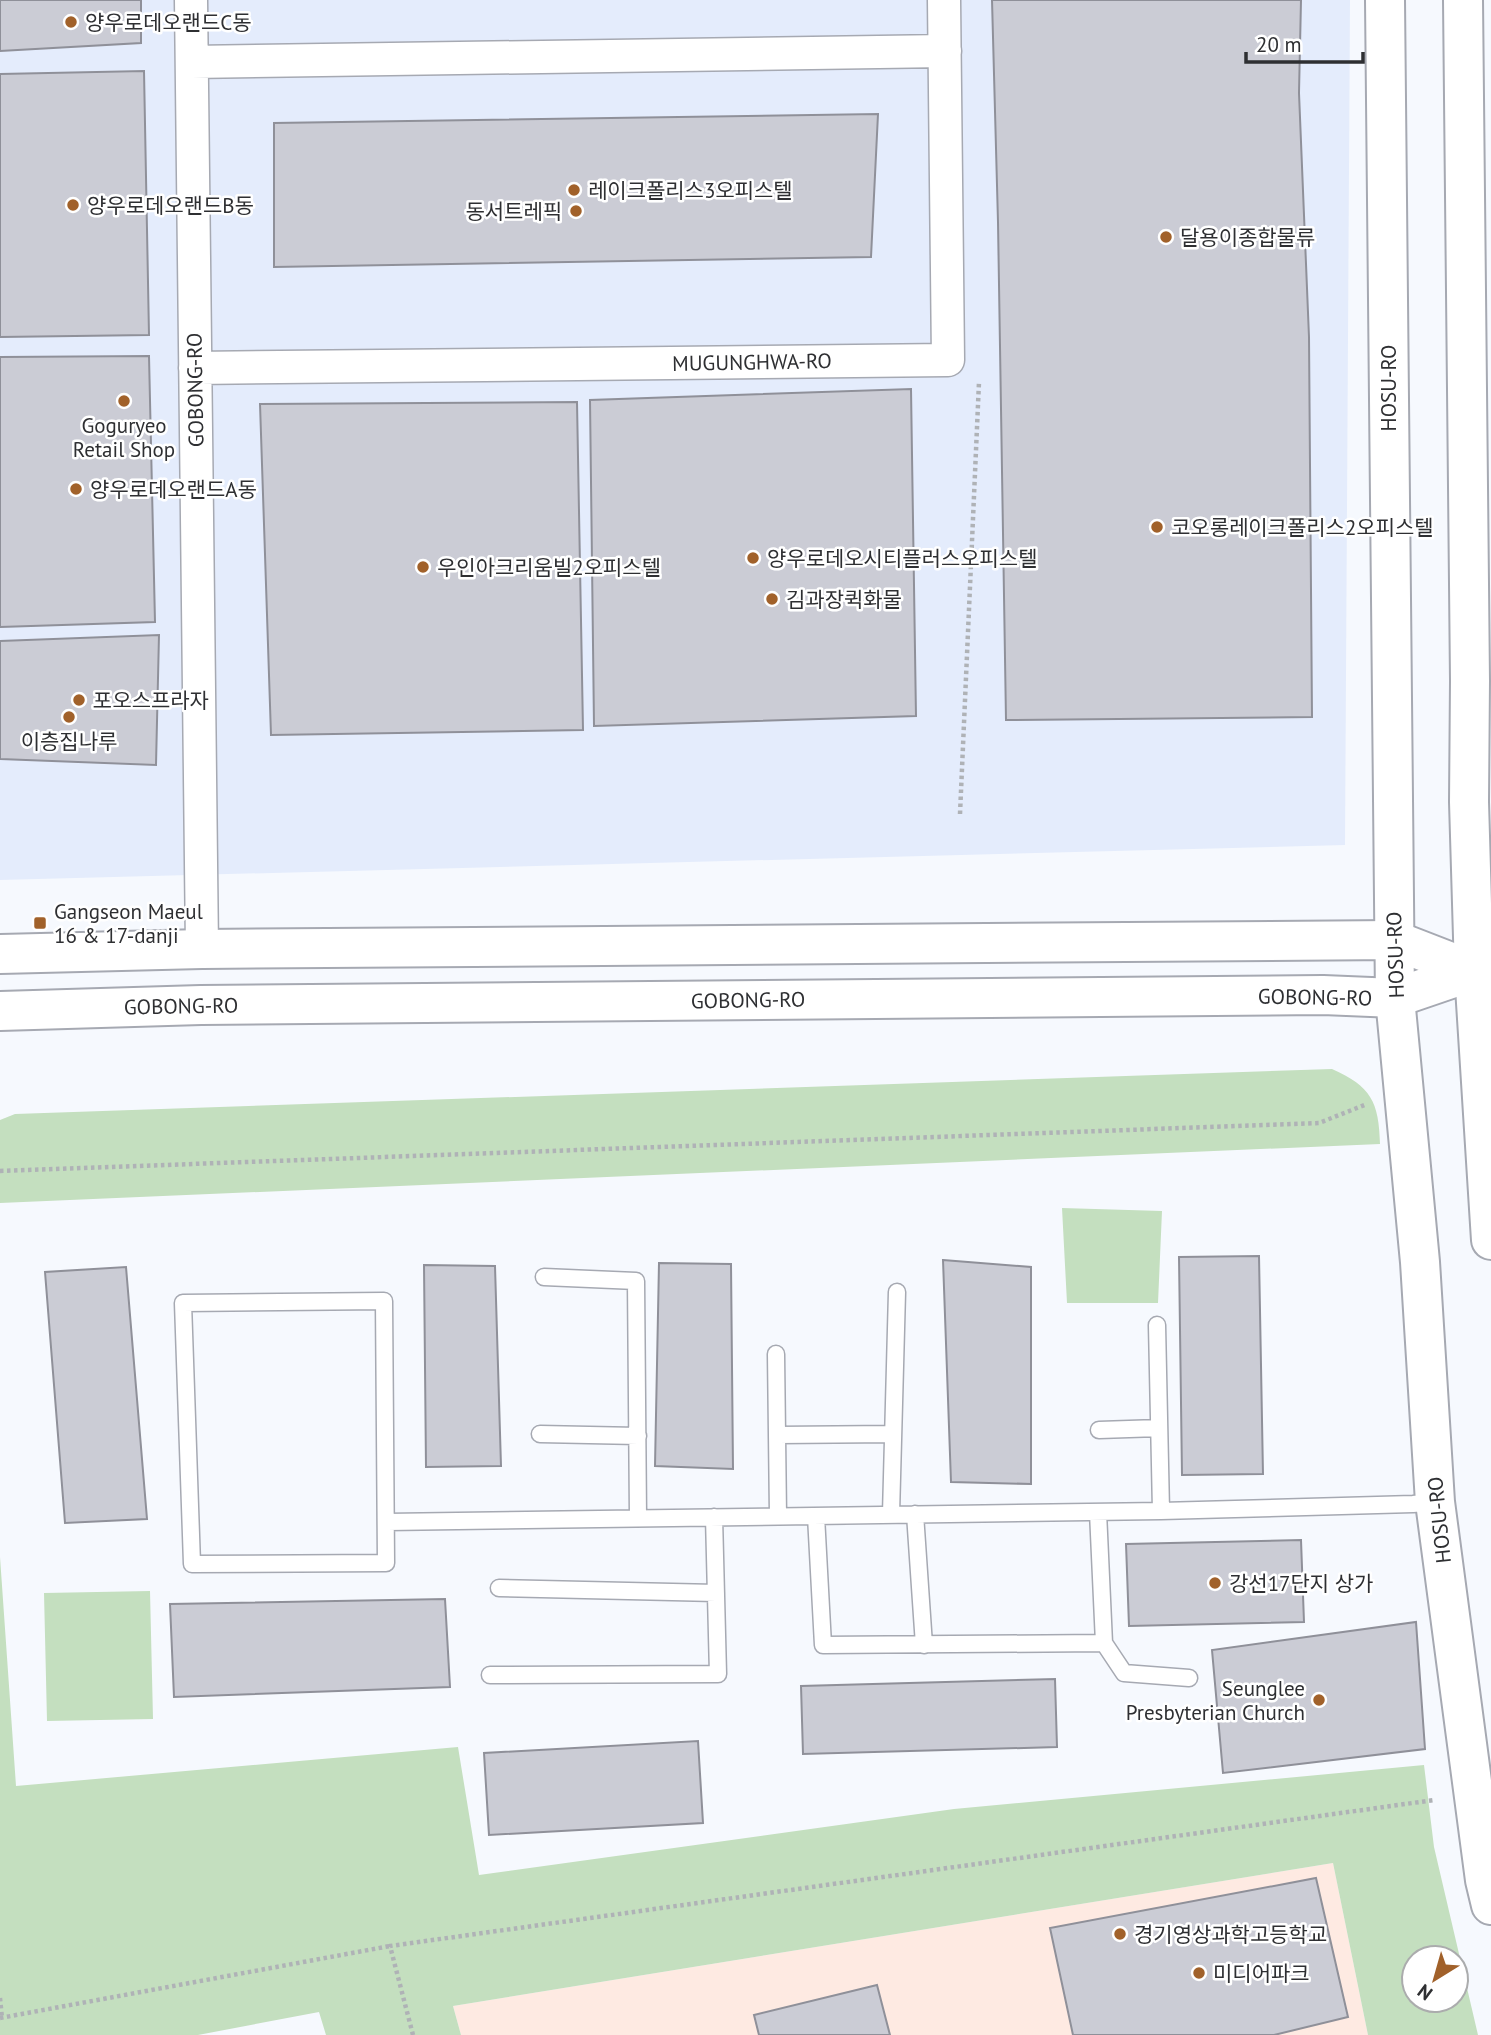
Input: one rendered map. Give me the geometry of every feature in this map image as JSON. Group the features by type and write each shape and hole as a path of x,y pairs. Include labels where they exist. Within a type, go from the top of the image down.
{"main road":[{"name":"HOSU-RO","path":"1385,0 1395,998 1420,1262 1435,1502 1491,1905"},
{"path":"1463,0 1481,681 1469,802 1474,971 1491,1240"},
{"path":"0,954 202,949 1394,940 1474,971"},
{"name":"GOBONG-RO","path":"0,1011 270,1004 1323,995 1395,998 1474,971"}],"street":[{"name":"GOBONG-RO","path":"191,0 202,949"},
{"name":"MUGUNGHWA-RO","path":"195,368 948,360 944,0"},
{"path":"192,62 945,51"}],"lane":[{"path":"544,1277 636,1281 638,1518"},
{"path":"891,1514 897,1292"},
{"path":"384,1301 387,1522 386,1563 192,1564 183,1303 384,1301"},
{"path":"1157,1325 1161,1511"},
{"path":"776,1353 778,1516"},
{"path":"1099,1430 1159,1428"},
{"path":"540,1434 638,1436"},
{"path":"778,1435 893,1434"},
{"path":"387,1522 1161,1511 1435,1502"},
{"path":"1098,1512 1104,1643 1124,1673 1189,1678"},
{"path":"915,1514 924,1645"},
{"path":"816,1516 823,1645 1104,1643"},
{"path":"490,1675 718,1674 714,1517"},
{"path":"499,1588 716,1593"}],"path":[{"path":"960,814 979,382"},
{"path":"0,1171 1319,1123 1373,1102"},
{"path":"0,1998 1,2018 390,1946 1415,1801 1442,1800"},
{"path":"390,1946 413,2035"}],"shaded area":[{"path":"0,0 1350,0 1345,845 0,880"},
{"name":"경기영상과학고등학교","path":"1333,1863 1368,2035 461,2035 453,2006"}],"green space":[{"path":"1332,1069 1356,1082 1370,1097 1378,1117 1380,1144 0,1203 0,1120 15,1114"},
{"path":"1062,1208 1162,1211 1158,1303 1067,1303"},
{"path":"0,1557 16,1786 458,1747 479,1875 954,1809 1424,1765 1434,1847 1457,1944 1400,1944 1400,2014 1470,2014 1470,2001 1478,2035 1368,2035 1333,1863 453,2006 461,2035 326,2035 319,2012 198,2035 0,2035"},
{"path":"150,1591 153,1719 47,1721 44,1593"}],"building":[{"name":"양우로데오랜드C동","path":"0,0 141,0 141,43 0,51"},
{"name":"코오롱레이크폴리스2오피스텔","path":"992,0 1301,0 1299,93 1309,337 1312,717 1006,720"},
{"name":"양우로데오랜드B동","path":"144,71 149,335 0,337 0,74"},
{"name":"레이크폴리스3오피스텔","path":"878,114 871,257 274,267 274,123"},
{"name":"양우로데오랜드A동","path":"149,356 155,622 0,627 0,357"},
{"name":"양우로데오시티플러스오피스텔","path":"911,389 916,716 594,726 590,400"},
{"name":"우인아크리움빌2오피스텔","path":"577,402 583,730 271,735 260,404"},
{"name":"포오스프라자","path":"159,635 156,765 0,759 0,641"},
{"path":"1259,1256 1263,1474 1182,1475 1179,1257"},
{"path":"943,1260 1031,1267 1031,1484 951,1482"},
{"path":"659,1263 731,1264 733,1469 655,1466"},
{"path":"424,1265 495,1266 501,1466 426,1467"},
{"path":"126,1267 147,1519 65,1523 45,1272"},
{"name":"강선17단지 상가","path":"1301,1540 1304,1622 1129,1626 1126,1544"},
{"path":"445,1599 450,1687 174,1697 170,1604"},
{"name":"Seunglee Presbyterian Church","path":"1416,1622 1425,1749 1223,1773 1212,1650"},
{"path":"1055,1679 1057,1747 803,1754 801,1686"},
{"path":"698,1741 703,1823 489,1835 484,1753"},
{"name":"미디어파크","path":"1316,1878 1348,2017 1274,2035 1073,2035 1050,1928"},
{"path":"877,1985 890,2035 759,2035 754,2015"}],"place":[{"name":"양우로데오랜드C동","path":"71,22"},
{"name":"레이크폴리스3오피스텔","path":"574,190"},
{"name":"양우로데오랜드B동","path":"73,205"},
{"name":"동서트레픽","path":"576,211"},
{"name":"달용이종합물류","path":"1166,237"},
{"name":"Goguryeo Retail Shop","path":"124,401"},
{"name":"양우로데오랜드A동","path":"76,489"},
{"name":"코오롱레이크폴리스2오피스텔","path":"1157,527"},
{"name":"양우로데오시티플러스오피스텔","path":"753,558"},
{"name":"우인아크리움빌2오피스텔","path":"423,567"},
{"name":"김과장퀵화물","path":"772,599"},
{"name":"포오스프라자","path":"79,700"},
{"name":"이층집나루","path":"69,717"},
{"name":"Gangseon Maeul 16 & 17-danji","path":"40,923"},
{"name":"강선17단지 상가","path":"1215,1583"},
{"name":"Seunglee Presbyterian Church","path":"1319,1700"},
{"name":"경기영상과학고등학교","path":"1120,1934"},
{"name":"미디어파크","path":"1199,1973"}]}
